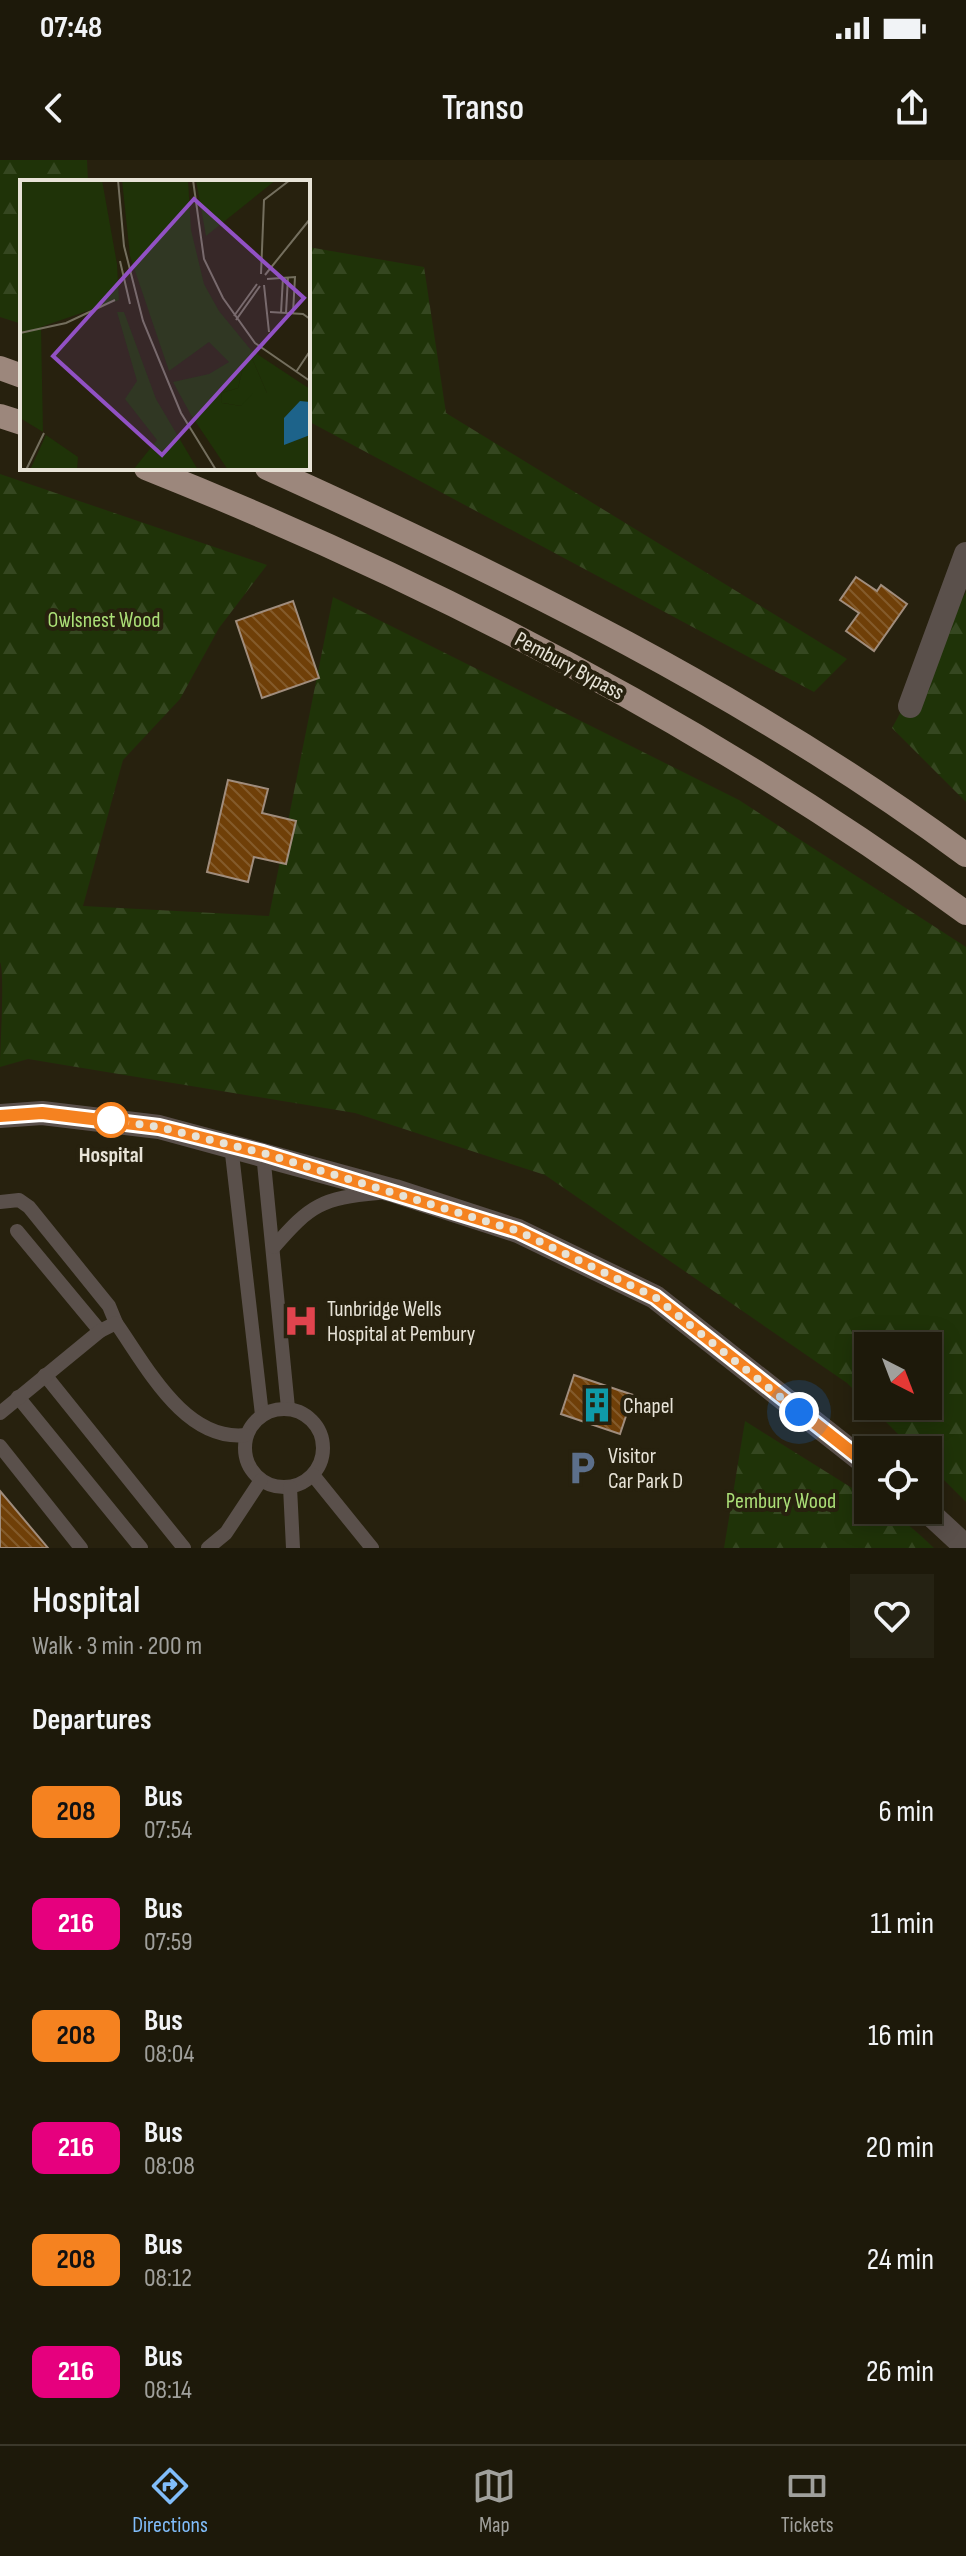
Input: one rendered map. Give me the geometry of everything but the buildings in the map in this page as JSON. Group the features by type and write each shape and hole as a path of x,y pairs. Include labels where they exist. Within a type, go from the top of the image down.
{"highway":[{"path":"0,368 20,375"},
{"path":"0,416 20,422"},
{"name":"Pembury Bypass","path":"151,470 415,584 576,667 682,725 806,802 966,913"},
{"name":"Pembury Bypass","path":"271,470 433,543 599,627 833,765 966,855"}],"street":[{"path":"910,706 966,554"},
{"path":"0,1116 42,1113 141,1123 263,1153 518,1231 655,1297 854,1454"},
{"path":"941,1524 966,1547"}],"lane":[{"path":"231,1145 262,1415"},
{"path":"263,1153 288,1408"},
{"path":"274,1247 316,1203 342,1196 395,1191"},
{"path":"0,1202 19,1200 29,1207 109,1306 116,1323 183,1410 210,1432 231,1437 246,1435"},
{"path":"17,1231 100,1331"},
{"path":"0,1413 100,1331 116,1323"},
{"path":"45,1375 184,1548"},
{"path":"18,1397 141,1548"},
{"path":"288,1408 303,1413 319,1430 323,1454 313,1475 290,1487 261,1480 246,1460 246,1435 262,1415 288,1408"},
{"path":"0,1446 81,1548"},
{"path":"313,1475 372,1548"},
{"path":"208,1548 226,1533 261,1480"},
{"path":"290,1487 293,1548"}],"green space":[{"path":"0,160 87,160 88,180 20,180 20,323 0,317"},
{"path":"310,247 424,267 446,413 847,659 814,692 310,422"},
{"name":"Owlsnest Wood","path":"0,474 267,565 219,628 180,699 123,760 83,906 269,916 333,597 739,800 966,947 966,1502 942,1478 942,1436 900,1436 884,1420 942,1420 942,1332 854,1332 854,1390 545,1175 355,1113 28,1059 0,1067"},
{"path":"966,592 966,802 892,728"},
{"name":"Pembury Wood","path":"745,1421 854,1489 854,1524 906,1524 934,1548 724,1548"}],"bus line":[{"name":"208","path":"0,1116 42,1113 141,1123 263,1153 518,1231 655,1297 854,1454"}],"place":[{"name":"Hospital","path":"111,1120"},
{"name":"Tunbridge Wells Hospital at Pembury","path":"301,1321"},
{"name":"Chapel","path":"597,1405"},
{"name":"Visitor Car Park D","path":"582,1468"}],"route":[{"path":"111,1120 141,1123 263,1153 518,1231 655,1297 799,1412"}]}
